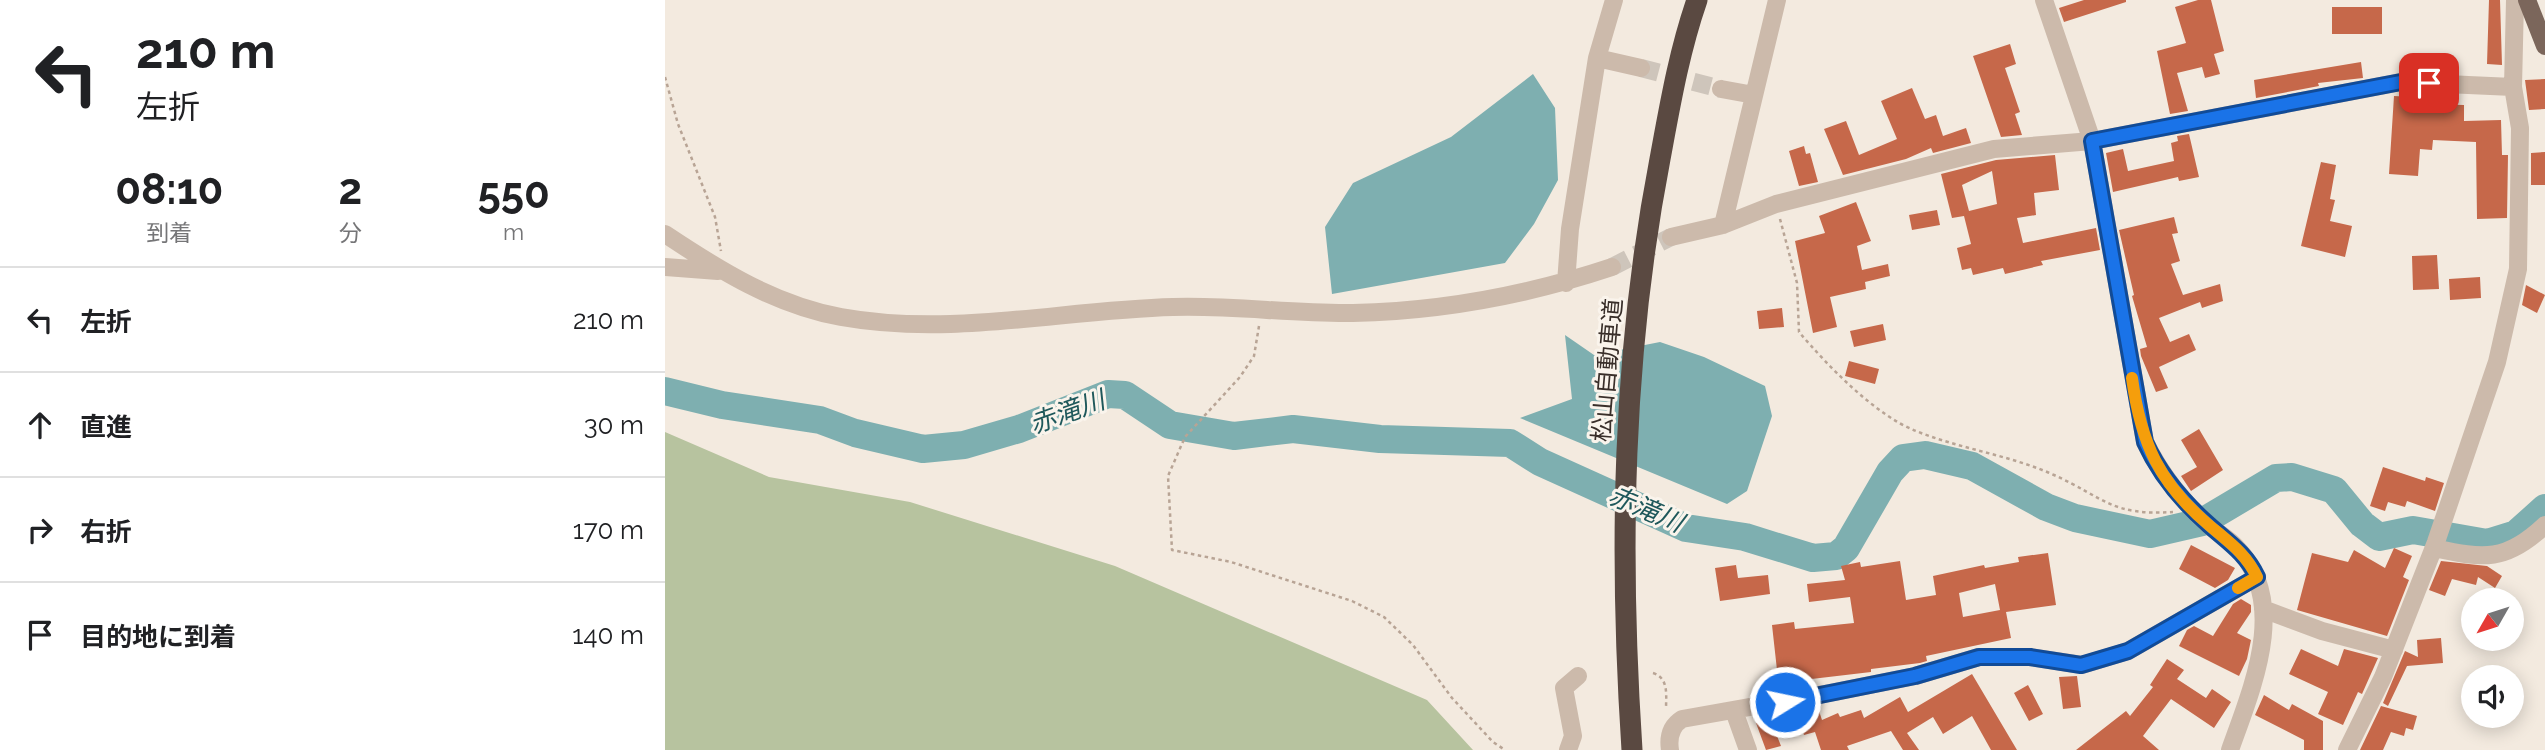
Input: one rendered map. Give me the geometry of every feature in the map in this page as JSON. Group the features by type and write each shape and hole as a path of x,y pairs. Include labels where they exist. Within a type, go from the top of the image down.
{"highway":[{"name":"松山自動車道","path":"1632,750 1625,626 1626,410 1647,222 1681,48 1697,0"},
{"path":"1625,626 1643,750"}],"main road":[{"path":"2527,0 2545,46"}],"street":[{"path":"1566,282 1570,229 1597,58 1613,0"},
{"path":"1723,225 1777,0"},
{"path":"2045,0 2092,141 2145,442 2155,465 2194,510 2235,545 2251,564 2261,586 2264,628 2261,650 2230,750"},
{"path":"2347,750 2394,650 2435,545 2497,362 2518,269 2520,128 2512,87 2515,0"},
{"path":"1597,58 1641,68"},
{"path":"1671,237 1723,225 1776,204 1994,149 2092,141 2401,82 2512,87"},
{"path":"1721,89 1754,95"},
{"path":"665,234 722,271 777,298 840,317 929,326 1020,322 1174,307 1353,313 1467,304 1566,282 1612,267"},
{"path":"665,267 722,271"},
{"path":"2435,545 2468,555 2505,554 2522,545 2545,525"},
{"path":"1670,750 1668,741 1674,724 1682,719 1915,676 1979,657 2030,657 2081,665 2128,651 2257,577"},
{"path":"2263,609 2322,631 2394,650"},
{"path":"1567,750 1573,736 1564,688 1578,676"},
{"path":"1734,711 1748,750"}],"path":[{"path":"665,77 678,124 715,217 722,271"},
{"path":"1776,204 1797,283 1799,332 1885,413 1915,431 2053,474 2119,509 2142,514 2194,510"},
{"path":"1261,310 1254,356 1240,377 1200,417 1185,437 1168,476 1172,550 1231,562 1352,601 1384,617 1413,645 1452,698 1493,742 1505,750"},
{"path":"1653,673 1660,676 1665,683 1666,712 1674,724"}],"green space":[{"path":"665,432 769,477 910,502 1115,566 1427,700 1473,750 665,750"}],"water":[{"path":"1533,74 1555,108 1558,180 1534,224 1505,263 1332,294 1325,227 1353,183 1451,137"},
{"path":"1565,335 1594,355 1660,342 1704,357 1765,386 1772,416 1747,491 1727,504 1520,418 1572,399"}],"building":[{"path":"2084,0 2126,2 2064,22 2059,8"},
{"path":"2198,0 2211,0 2224,51 2214,54 2220,74 2205,78 2202,67 2177,73 2188,111 2170,114 2157,51 2186,43 2175,7"},
{"path":"2489,0 2500,0 2502,65 2487,64"},
{"path":"2332,7 2382,7 2382,34 2332,34"},
{"path":"2010,44 2016,64 2005,68 2020,112 2015,114 2022,135 2001,137 1973,56"},
{"path":"2361,62 2363,78 2318,83 2319,86 2256,98 2254,80"},
{"path":"2545,79 2545,109 2529,110 2525,80"},
{"path":"1912,88 1925,119 1936,115 1943,136 1966,128 1971,143 1933,153 1931,148 1906,159 1843,175 1824,129 1846,121 1859,155 1897,139 1881,101"},
{"path":"2394,96 2430,98 2429,104 2464,105 2464,121 2501,120 2502,155 2508,155 2507,218 2477,219 2476,142 2433,140 2432,150 2420,149 2418,176 2389,174"},
{"path":"2189,134 2199,177 2179,181 2178,177 2113,192 2106,153 2123,149 2128,171 2174,161 2171,143 2178,141 2177,136"},
{"path":"1804,146 1806,154 1810,153 1818,182 1799,186 1789,151"},
{"path":"2545,152 2545,185 2531,185 2531,153"},
{"path":"2055,155 2059,190 2034,193 2036,215 2017,218 2023,243 2096,228 2100,250 2041,261 2043,265 2005,274 2003,268 1973,275 1971,268 1962,270 1957,248 1971,244 1964,216 1952,218 1941,174 1996,160","holes":["1992,171 1997,204 1969,211 1962,185"]},
{"path":"2321,162 2336,165 2330,199 2335,200 2330,221 2352,226 2345,257 2301,246"},
{"path":"1856,202 1871,241 1857,246 1862,270 1888,264 1890,276 1865,282 1866,289 1830,297 1837,327 1813,333 1795,241 1825,233 1819,216"},
{"path":"1937,210 1940,225 1912,230 1909,215"},
{"path":"2174,217 2178,233 2172,234 2180,261 2171,264 2183,295 2220,284 2223,301 2202,308 2200,302 2159,318 2170,342 2189,334 2196,350 2159,367 2168,388 2156,392 2141,356 2140,349 2147,347 2132,296 2134,295 2119,230"},
{"path":"2437,255 2439,289 2413,290 2412,256"},
{"path":"2480,277 2481,298 2450,300 2449,279"},
{"path":"2526,285 2545,295 2537,313 2522,305"},
{"path":"1782,308 1784,327 1759,329 1757,311"},
{"path":"1883,324 1886,340 1854,347 1850,331"},
{"path":"1849,361 1879,369 1875,384 1845,376"},
{"path":"2199,429 2223,470 2191,491 2181,476 2197,467 2181,440"},
{"path":"2383,467 2425,481 2426,477 2444,483 2435,511 2407,501 2405,507 2388,502 2385,511 2370,506"},
{"path":"2191,545 2235,568 2228,580 2215,588 2179,569"},
{"path":"2394,548 2412,556 2403,577 2409,580 2387,636 2297,610 2312,553 2348,562 2354,550 2385,568"},
{"path":"2048,553 2056,605 2006,612 2011,638 1926,656 1927,661 1920,663 1803,680 1804,686 1779,688 1772,625 1794,622 1795,629 1854,623 1850,597 1809,602 1807,584 1845,580 1841,566 1860,562 1861,567 1900,561 1906,600 1936,595 1933,576 1984,565 1985,568 2019,562 2018,557","holes":["1995,584 2000,610 1963,617 1959,593"]},
{"path":"2441,561 2487,566 2502,576 2495,588 2478,577 2476,585 2452,579 2445,596 2429,590"},
{"path":"1736,565 1738,578 1768,575 1770,594 1720,601 1715,568"},
{"path":"2241,599 2251,605 2251,612 2237,633 2251,640 2247,659 2239,676 2179,646 2187,630 2194,626 2213,636 2233,604"},
{"path":"2441,638 2443,663 2407,666 2388,706 2383,703 2405,651 2418,657 2417,640"},
{"path":"2301,649 2338,666 2344,649 2378,658 2362,694 2358,692 2343,725 2318,714 2328,692 2289,674"},
{"path":"2167,659 2184,670 2177,679 2206,698 2212,689 2231,702 2214,728 2171,699 2143,736 2159,750 2076,750 2126,711 2130,716 2153,687 2150,685"},
{"path":"1972,674 2017,750 1991,750 1972,716 1943,734 1933,717 1907,733 1919,750 1903,750 1891,731 1847,746 1849,750 1821,750 1815,732 1804,735 1798,717 1819,711 1822,720 1838,713 1840,717 1861,710 1864,718 1900,697 1908,712"},
{"path":"2077,676 2081,707 2063,709 2059,677"},
{"path":"2028,685 2043,714 2029,721 2014,693"},
{"path":"2264,695 2289,710 2292,704 2323,721 2323,750 2304,750 2304,740 2255,715"},
{"path":"2381,706 2417,716 2413,730 2406,728 2404,736 2391,732 2383,750 2360,750"},
{"path":"1770,718 1781,746 1766,750 1756,723"}],"waterway":[{"name":"赤滝川","path":"665,391 722,405 820,420 855,433 923,449 964,445 1019,429 1108,394 1125,395 1170,425 1234,436 1293,429 1380,439 1510,443 1540,462 1686,528 1745,537 1813,558 1836,556 1846,548 1890,472 1903,458 1925,455 1972,466 2046,507 2075,518 2150,534 2202,522 2276,478 2292,477 2334,490 2362,524 2379,537 2413,530 2487,543 2516,534 2545,508"}],"tunnel":[{"path":"1641,68 1721,89"},
{"path":"1612,267 1671,237"}],"slow traffic":[{"path":"2132,378 2145,442 2155,465 2194,510 2235,545 2251,564 2257,577 2238,588"}],"route":[{"path":"1785,702 1915,676 1979,657 2030,657 2081,665 2128,651 2257,577 2251,564 2235,545 2210,526 2155,465 2145,442 2092,141 2401,82 2429,83"}]}
